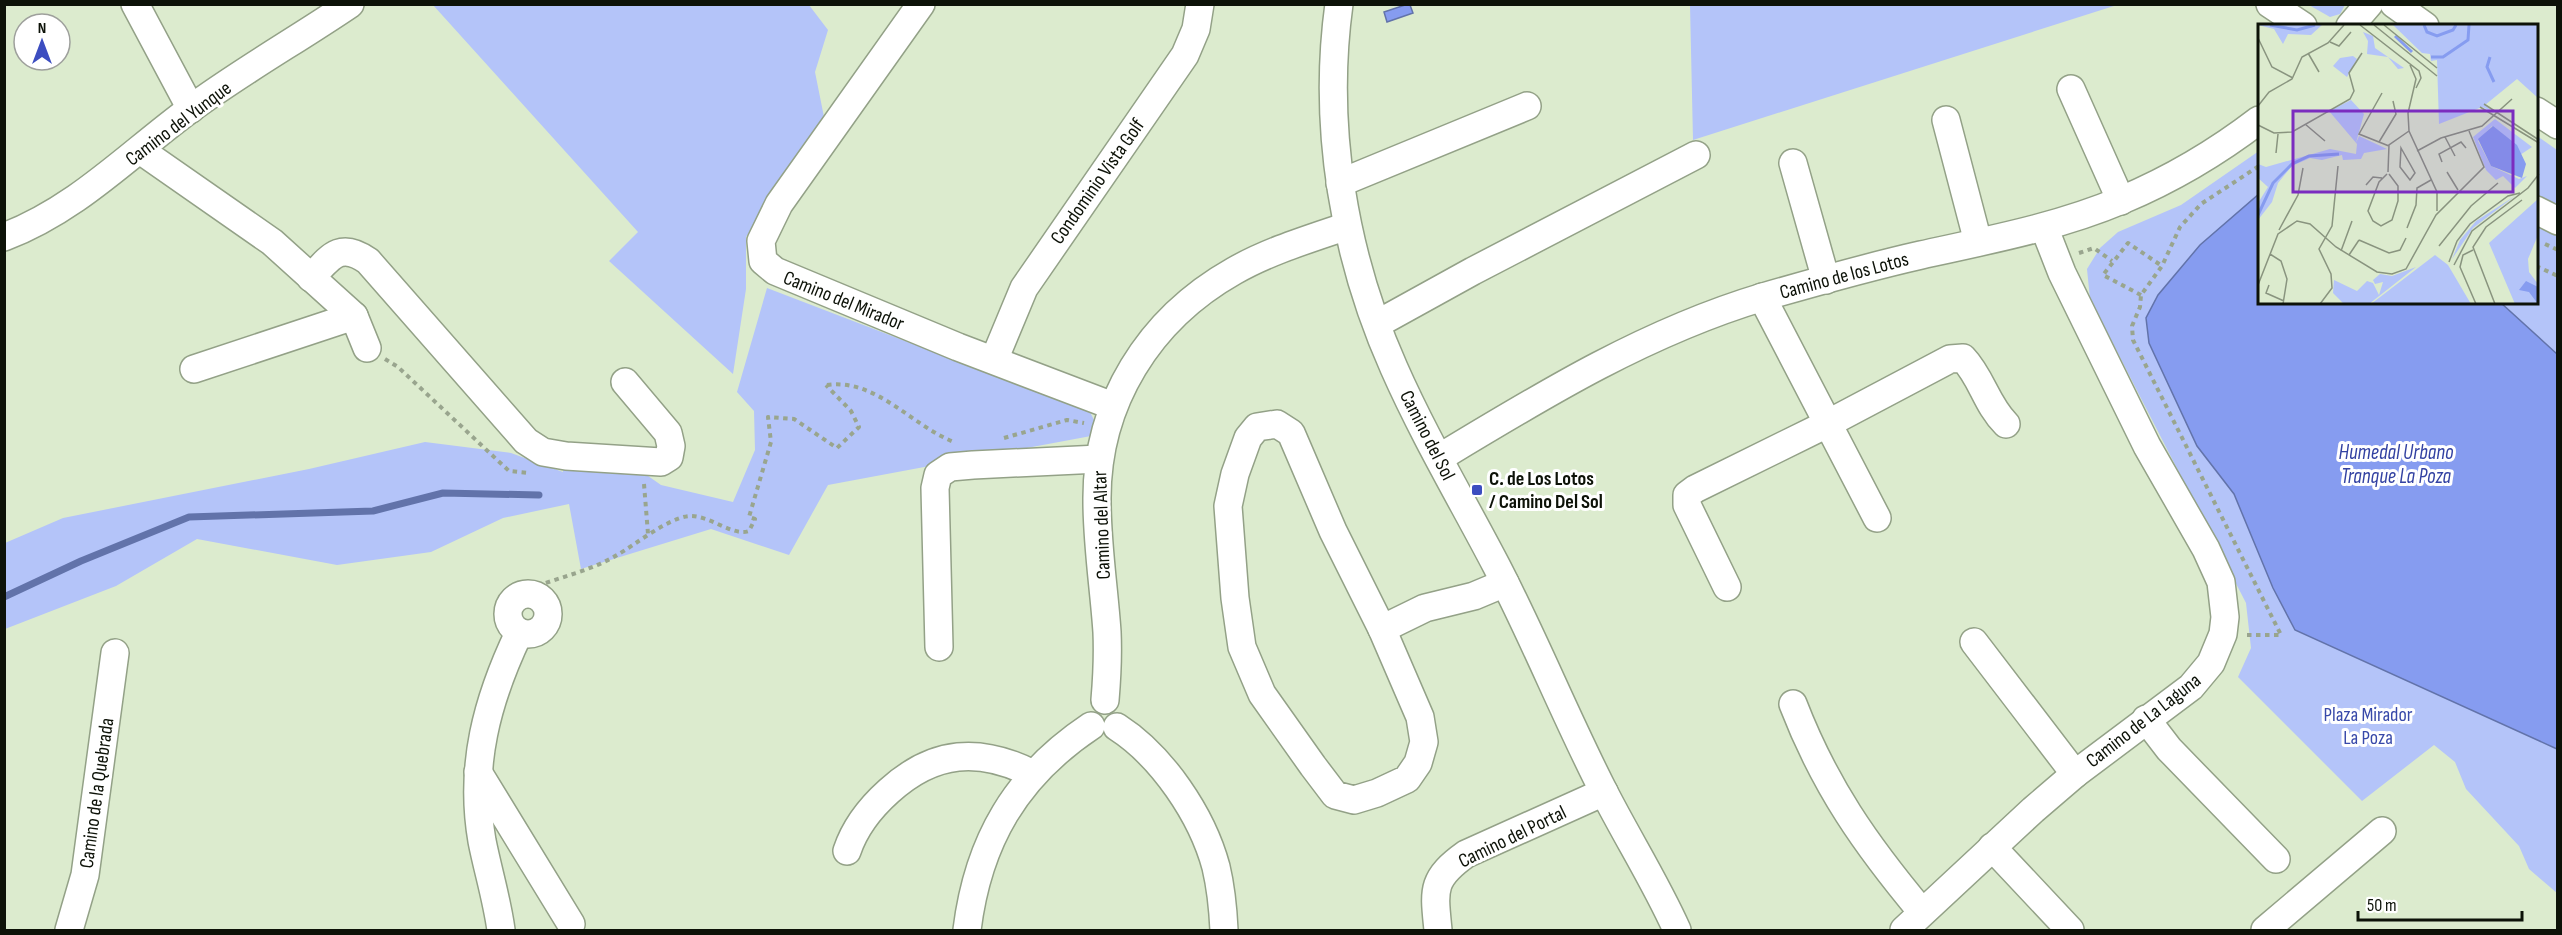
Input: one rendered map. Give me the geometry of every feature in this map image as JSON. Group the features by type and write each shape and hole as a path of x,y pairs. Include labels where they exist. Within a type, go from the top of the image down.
{"street":[{"path":"135,4 190,109"},
{"name":"Camino del Yunque","path":"4,237 48,217 77,200 190,109 350,4"},
{"name":"Camino del Mirador","path":"921,4 779,204 761,242 762,261 775,272 994,360 1110,413"},
{"name":"Condominio Vista Golf","path":"994,360 1024,288 1185,55 1196,29 1200,4"},
{"name":"Camino del Sol","path":"1339,4 1334,94 1340,183 1347,226 1377,324 1394,368 1501,575 1604,792 1664,901 1677,930"},
{"path":"2270,4 2299,24"},
{"path":"2352,24 2369,4"},
{"path":"2394,4 2422,24"},
{"path":"2071,89 2121,201"},
{"path":"1340,183 1527,106"},
{"path":"2538,112 2558,126"},
{"path":"1946,120 1978,242"},
{"name":"Camino de los Lotos","path":"1439,458 1598,365 1669,331 1762,297 1898,260 2044,227 2121,201 2192,166 2258,121"},
{"path":"140,150 272,242 354,316 367,348"},
{"path":"1377,324 1473,271 1696,155"},
{"path":"1793,163 1826,280"},
{"path":"2538,211 2558,221"},
{"name":"Camino del Altar","path":"1104,726 1088,720 1090,708 1105,700 1107,633 1097,501 1099,459 1110,413 1142,353 1160,330 1196,296 1233,272 1262,257 1347,226"},
{"name":"Camino de La Laguna","path":"1913,921 2075,774 2202,676 2218,649 2223,634 2226,617 2221,582 2206,549 2147,446 2058,261 2044,227"},
{"path":"311,278 333,254 345,252 359,255 368,261 526,441 543,452 661,462 669,457 671,446 668,434 625,382"},
{"path":"1762,297 1877,518"},
{"path":"194,369 354,316"},
{"path":"1727,587 1687,505 1687,495 1950,359 1963,358 1971,366 1993,411 2006,424"},
{"path":"1276,424 1292,433 1333,531 1382,629 1419,717 1424,742 1418,763 1407,779 1377,793 1354,800 1335,795 1313,766 1262,694 1242,647 1235,598 1228,506 1235,474 1248,438 1257,427 1276,424"},
{"path":"939,647 935,488 938,475 950,467 1099,459"},
{"path":"1382,629 1425,608 1474,597 1501,575"},
{"path":"501,930 478,815 478,771 486,714 505,661 519,633 508,619 509,607 512,601 523,595 536,596"},
{"path":"1974,642 2075,774"},
{"name":"Camino de la Quebrada","path":"69,930 85,874 115,653"},
{"path":"1793,704 1810,746 1836,796 1874,854 1913,921"},
{"path":"2146,719 2169,749 2276,859"},
{"path":"967,930 973,890 988,845 1005,812 1033,774 1071,739 1104,726 1136,741 1162,769 1198,822 1215,865 1220,886 1224,930"},
{"path":"847,851 857,828 878,801 912,772 925,765 940,760 969,756 999,760 1033,774"},
{"path":"478,771 571,924"},
{"name":"Camino del Portal","path":"1438,930 1437,885 1446,868 1466,854 1604,792"},
{"path":"2265,930 2382,831"},
{"path":"1992,847 2070,930"}],"path":[{"path":"2223,634 2281,635 2133,340 2132,326 2140,307 2140,295 2162,266 2180,227 2201,204 2258,167"},
{"path":"2140,295 2103,275 2112,261 2128,243 2162,266"},
{"path":"2058,261 2094,248 2112,261"},
{"path":"2538,267 2558,276"},
{"path":"367,348 398,367 509,471 537,473"},
{"path":"536,596 540,585 615,556 648,534 687,516 719,523 743,534 749,531 755,519 748,517 771,442 768,417 794,419 837,448 859,427 851,411 826,385 844,383 884,399 957,444"},
{"path":"1002,439 1068,420 1087,424 1110,413"},
{"path":"644,478 648,534"}],"green space":[{"path":"1690,4 2117,5 1693,140"},
{"path":"2345,4 2340,14 2330,17 2309,5"},
{"path":"433,5 809,5 828,30 815,72 824,117 746,237 746,289 733,374 609,261 638,232"},
{"path":"2538,137 2557,150 2557,207 2538,196"},
{"name":"Plaza Mirador La Poza","path":"2258,152 2258,195 2232,219 2149,343 2197,446 2234,494 2273,588 2295,630 2557,749 2557,893 2529,869 2519,846 2466,789 2455,762 2434,745 2362,801 2238,677 2251,648 2246,603 2090,299 2087,269 2100,248 2118,232 2181,205"},
{"path":"2538,224 2557,235 2557,354 2502,304 2538,304"},
{"path":"767,288 1090,412 1094,420 1091,436 828,485 789,555 711,529 581,569 569,504 503,518 431,552 337,565 197,539 116,586 5,629 5,543 63,518 309,469 425,442 511,453 563,472 563,469 641,471 661,485 733,502 755,450 754,411 737,392"}],"water":[{"path":"1410,5 1413,13 1387,22 1384,12"},
{"name":"Humedal Urbano Tranque La Poza","path":"2258,195 2258,304 2502,304 2557,354 2557,749 2295,630 2273,588 2234,494 2197,446 2149,343 2146,318 2158,295 2200,245"}],"waterway":[{"path":"4,597 81,561 189,517 373,511 443,493 539,495"}],"place":[{"name":"C. de Los Lotos / Camino Del Sol","path":"1477,490"}]}
